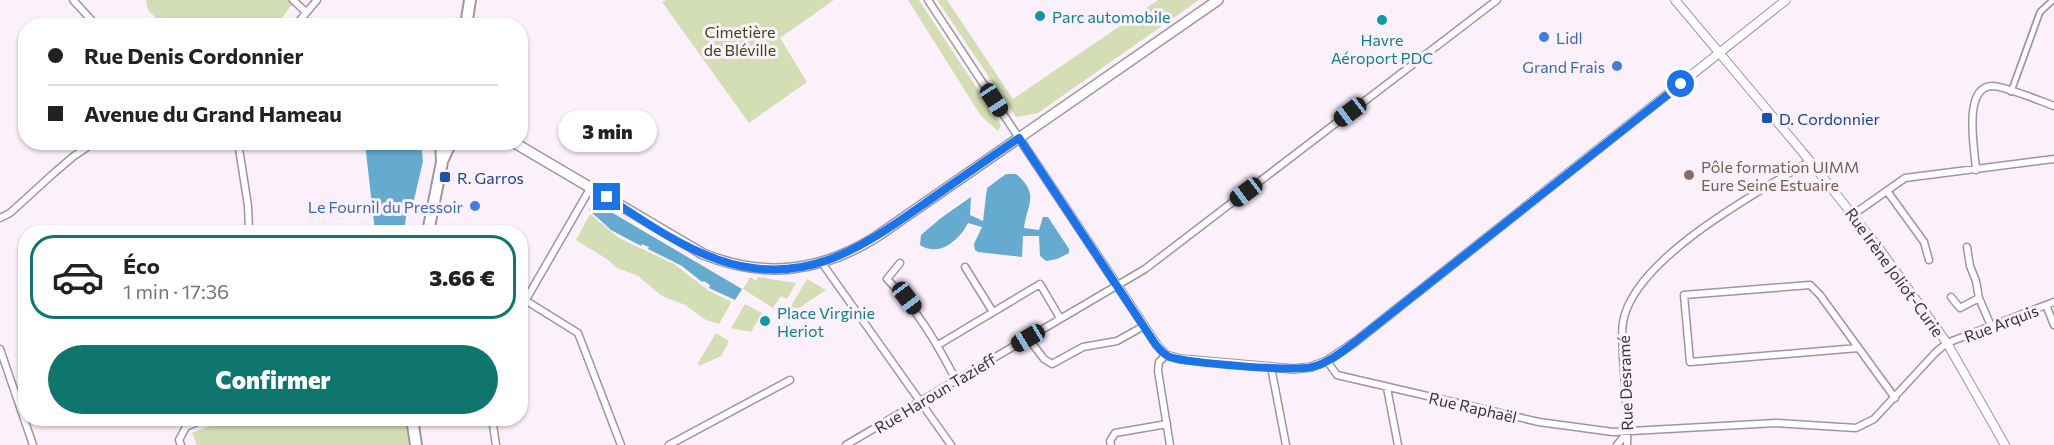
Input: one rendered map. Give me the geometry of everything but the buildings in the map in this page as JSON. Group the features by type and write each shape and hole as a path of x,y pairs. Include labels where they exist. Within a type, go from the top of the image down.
{"main road":[{"path":"467,18 470,0"},
{"path":"527,150 679,242 720,260 766,269 799,268 849,252 876,237 1218,0"},
{"path":"441,150 442,162"},
{"path":"429,225 442,162 447,150"},
{"path":"413,426 416,445"}],"street":[{"path":"73,0 90,18"},
{"path":"293,0 306,12"},
{"path":"301,18 317,0"},
{"path":"928,0 1116,285 1166,355 1180,359 1311,368 1327,362 1355,342 1786,0"},
{"name":"Rue Haroun Tazieff","path":"846,445 1145,269 1497,0"},
{"name":"Rue Irène Joliot-Curie","path":"1675,0 1854,214 1947,343 2005,445"},
{"path":"2011,92 2040,12 2053,0"},
{"path":"1976,170 1971,118 1977,96 1982,90 1995,86 2054,106"},
{"path":"0,218 10,213 84,150"},
{"path":"239,150 249,225"},
{"path":"1854,214 1905,178 2054,159"},
{"name":"Rue Desramé","path":"1627,445 1622,332 1627,307 1635,293 1671,254 1700,231 1728,211 1810,161"},
{"path":"528,290 591,188"},
{"path":"1887,191 1924,242 1929,260"},
{"path":"1967,247 1979,298 1991,326"},
{"path":"822,262 951,445"},
{"path":"900,263 887,279 912,306 938,345 956,380"},
{"path":"965,267 993,312"},
{"path":"938,345 1040,284 1060,318"},
{"path":"1858,348 1690,362 1684,295 1810,285 1821,295 1895,398"},
{"path":"1951,297 1960,308 1979,298"},
{"path":"528,301 578,333 621,445"},
{"name":"Rue Arquis","path":"1947,343 2054,302"},
{"path":"2046,305 2054,325"},
{"path":"1028,338 1044,359 1052,364 1083,347 1117,341 1144,326"},
{"name":"Rue Raphaël","path":"1327,362 1337,375 1539,422 1628,432 1776,423 1856,428 1874,419 1947,343"},
{"path":"0,349 18,401"},
{"path":"1166,355 1159,362 1158,371 1170,445"},
{"path":"1271,367 1286,445"},
{"path":"669,445 790,380"},
{"path":"1387,388 1398,445"},
{"path":"1110,445 1115,434 1167,424"},
{"path":"26,426 33,445"},
{"path":"181,445 179,440 188,426"},
{"path":"493,426 496,445"},
{"path":"1617,445 1628,432"}],"green space":[{"path":"147,0 288,0 292,4 282,18 156,18 148,10"},
{"name":"Cimetière de Bléville","path":"667,0 834,0 780,38 807,82 749,123 662,2"},
{"path":"908,0 919,0 1001,125 998,131 981,116"},
{"path":"937,0 947,0 1013,99 1158,0 1199,0 1038,113 1016,117"},
{"path":"590,214 619,238 674,264 709,291 730,301 719,324 706,320 685,305 662,296 638,276 615,267 610,261 576,240"},
{"path":"750,277 756,281 758,277 796,283 787,299 781,296 773,308 743,289"},
{"path":"807,279 826,290 787,316 786,315"},
{"path":"745,304 762,313 751,332 731,328"},
{"path":"716,333 729,341 721,356 699,366 698,363"},
{"path":"210,426 406,426 409,445 197,445 192,433"}],"water":[{"path":"366,150 422,150 423,161 414,200 407,209 405,225 374,225"},
{"path":"1006,174 1016,174 1028,188 1030,194 1024,228 1039,230 1043,217 1048,217 1069,249 1069,253 1046,261 1040,256 1039,236 1023,236 1022,257 978,252 974,244 982,227 968,223 955,240 942,248 927,248 920,245 921,235 971,197 970,215 983,221 987,188"},
{"path":"594,202 742,289 735,300 709,288 710,285 702,282 682,266 648,249 649,247 642,244 641,246 611,230 589,210"}],"place":[{"name":"Parc automobile","path":"1040,16"},
{"name":"Havre Aéroport PDC","path":"1382,20"},
{"name":"Lidl","path":"1544,37"},
{"name":"Grand Frais","path":"1617,66"},
{"name":"D. Cordonnier","path":"1767,118"},
{"name":"Pôle formation UIMM Eure Seine Estuaire","path":"1689,175"},
{"name":"R. Garros","path":"445,177"},
{"name":"Le Fournil du Pressoir","path":"475,206"},
{"name":"Place Virginie Heriot","path":"765,321"}],"route":[{"path":"607,197 679,242 720,260 751,268 799,268 836,258 865,244 1019,138 1156,345 1166,355 1180,359 1224,363 1294,369 1311,368 1327,362 1355,342 1681,84"}]}
